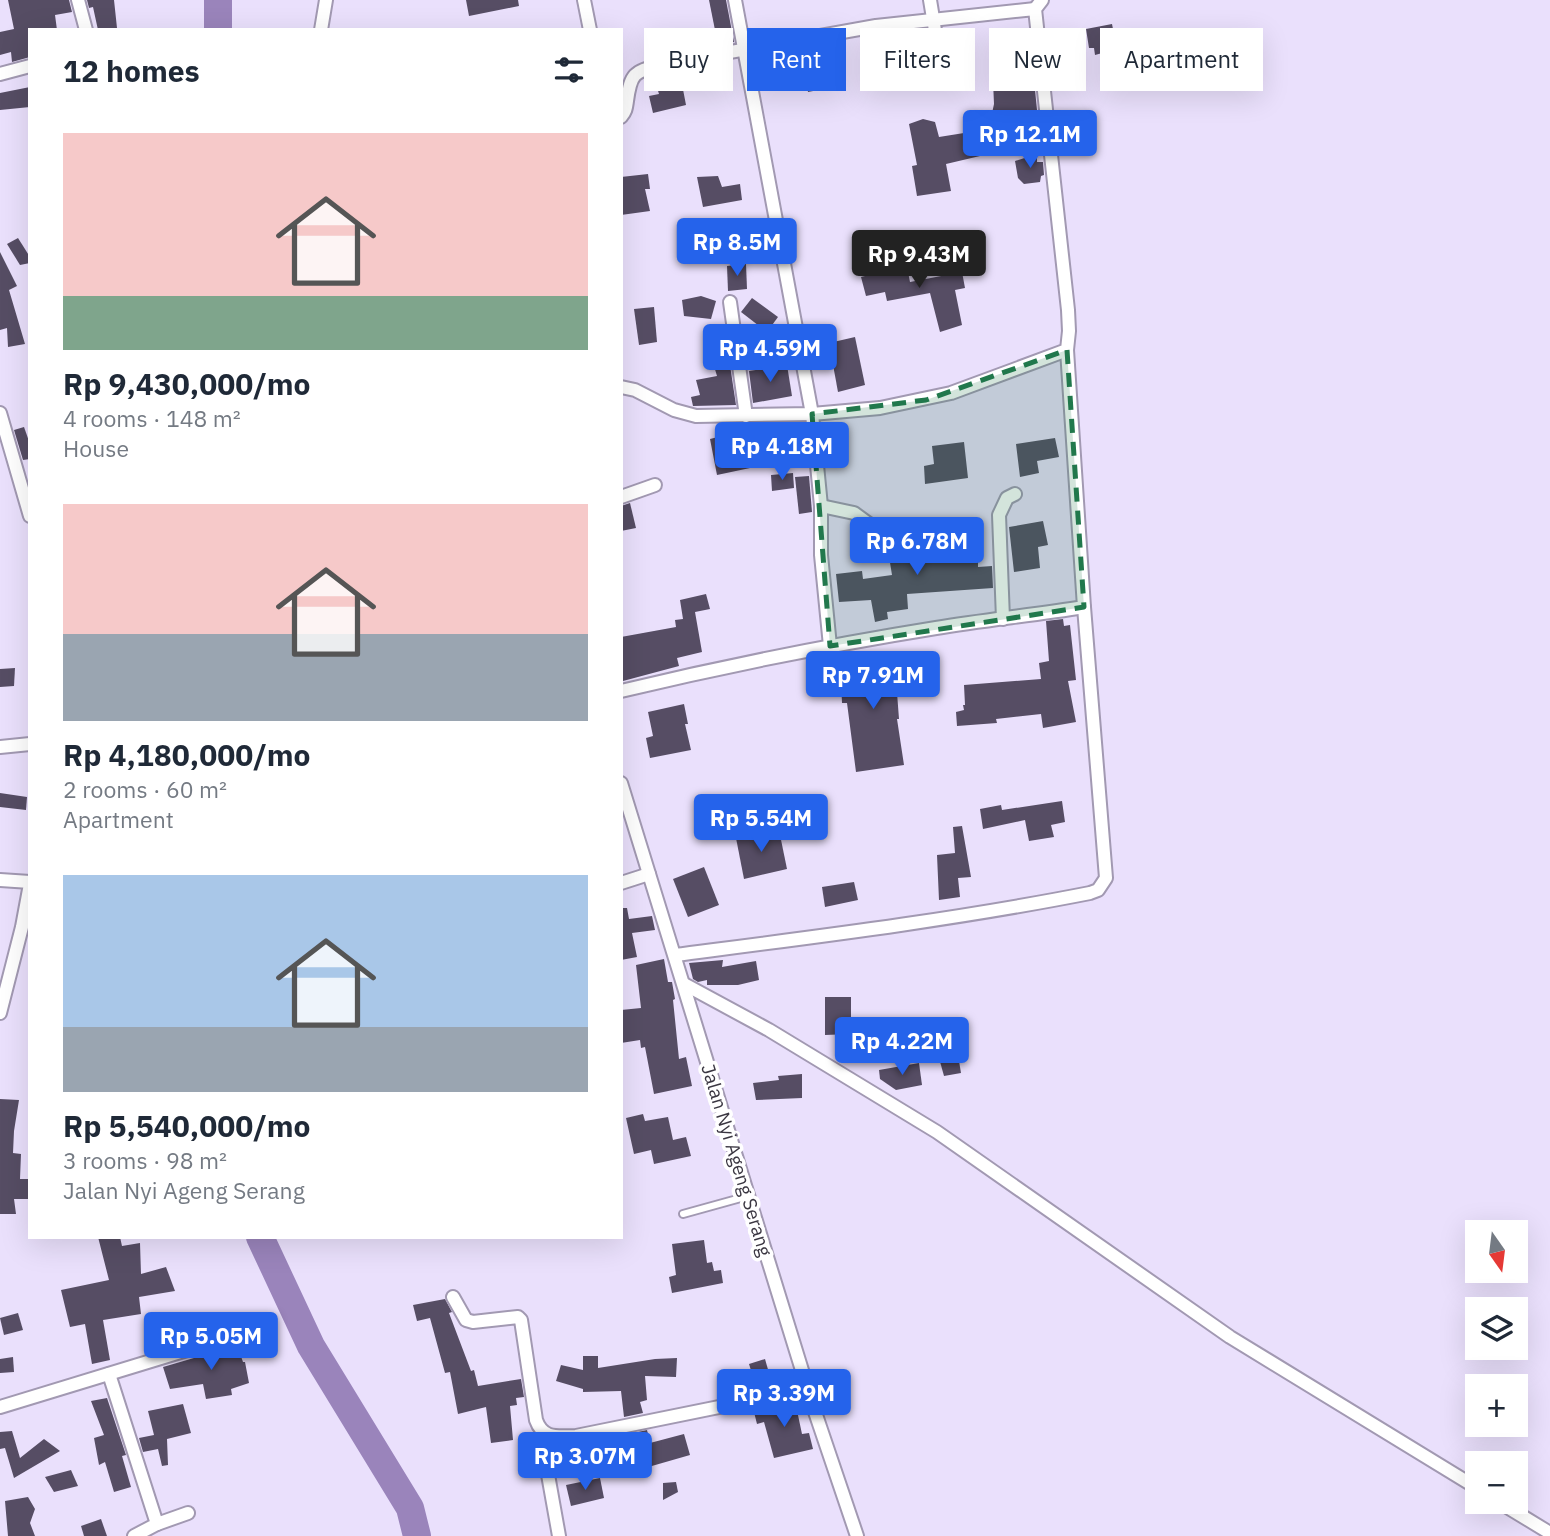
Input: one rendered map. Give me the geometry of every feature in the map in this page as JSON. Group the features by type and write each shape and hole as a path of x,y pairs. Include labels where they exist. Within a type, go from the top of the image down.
{"street":[{"path":"78,0 85,28"},
{"path":"321,28 326,0"},
{"path":"584,0 590,28"},
{"path":"734,0 813,414 821,506 821,555 830,646"},
{"path":"930,0 934,28"},
{"path":"623,114 629,82 634,75 663,64 876,26 1038,5 1068,310 1068,350 1084,607 1106,878 1098,890 1090,893 1033,904 675,955"},
{"path":"0,74 28,67"},
{"path":"730,302 746,416"},
{"path":"623,387 635,390 684,414 696,416 813,414 880,408 926,400 1068,350"},
{"path":"0,413 26,486"},
{"path":"623,496 655,485"},
{"path":"1003,619 999,515 1007,498 1015,494"},
{"path":"821,506 854,513 869,524 880,538 935,531"},
{"path":"623,691 725,666 830,646 1084,607"},
{"path":"0,747 28,744"},
{"name":"Jalan Nyi Ageng Serang","path":"623,791 808,1389 857,1536"},
{"path":"623,882 649,874"},
{"path":"0,880 28,883"},
{"path":"0,1013 28,894"},
{"path":"684,984 769,1030 937,1132 1230,1336 1465,1481"},
{"path":"453,1297 466,1320 472,1322 518,1317 521,1320 536,1420 539,1429 547,1435 576,1436 808,1389"},
{"path":"0,1407 210,1343"},
{"path":"109,1374 157,1524"},
{"path":"547,1435 547,1469 559,1536"},
{"path":"134,1536 188,1513"},
{"path":"1519,1514 1550,1533"}],"lane":[{"path":"683,1214 748,1196"}],"highlighted area":[{"path":"1067,350 1084,607 830,646 812,414 926,400"}],"building":[{"path":"8,0 69,0 72,12 55,15 57,28 28,28 28,58 12,62 11,52 0,55 0,32 14,29"},
{"path":"87,0 114,0 117,28 98,28 93,7 89,8"},
{"path":"466,0 518,0 519,6 469,16"},
{"path":"709,0 726,0 731,28 715,28"},
{"path":"1112,24 1113,28 1100,28 1100,54 1095,55 1094,48 1089,48 1086,29"},
{"path":"28,87 28,107 0,110 0,93"},
{"path":"658,91 683,91 686,105 653,113 649,96 659,94"},
{"path":"993,91 1035,91 1038,120 1010,125 1008,155 980,156 946,164 951,191 917,196 912,166 917,165 909,124 923,119 935,122 939,137 964,133 965,136 1001,135 991,118"},
{"path":"1037,154 1037,162 1043,162 1044,175 1041,176 1040,182 1024,184 1018,178 1015,161"},
{"path":"648,174 650,189 645,189 650,211 623,215 623,177"},
{"path":"718,176 722,187 740,184 742,200 703,207 697,177"},
{"path":"18,238 28,254 28,263 20,265 7,244"},
{"path":"0,252 17,286 9,290 25,344 8,347 7,328 0,330"},
{"path":"905,257 910,282 962,272 965,288 955,290 962,325 940,332 930,293 887,301 885,292 866,296 861,277 881,272 879,264"},
{"path":"746,264 747,289 728,291 727,266"},
{"path":"701,296 716,301 711,319 684,316 682,300"},
{"path":"752,298 778,317 767,332 741,312"},
{"path":"654,307 657,342 639,345 634,309"},
{"path":"855,337 865,385 838,392 829,343"},
{"path":"728,352 736,405 693,406 691,397 700,395 696,380 717,376 711,356"},
{"path":"787,365 792,396 753,403 749,371"},
{"path":"24,427 28,438 28,459 23,460 14,430"},
{"path":"726,435 729,452 747,449 750,468 717,475 710,439"},
{"path":"1055,438 1059,457 1037,461 1039,473 1020,477 1016,444"},
{"path":"964,442 968,478 925,484 924,466 934,464 932,446"},
{"path":"793,473 794,488 772,491 771,475"},
{"path":"809,476 812,512 799,514 795,477"},
{"path":"630,503 636,528 623,531 623,505"},
{"path":"1043,521 1048,545 1038,547 1040,568 1014,572 1009,527"},
{"path":"952,540 953,547 978,547 978,567 992,566 993,588 907,594 908,609 887,612 888,619 875,622 871,600 839,602 836,574 862,571 863,579 892,575 888,550"},
{"path":"706,594 710,609 695,612 702,652 677,658 679,666 623,681 623,637 676,627 675,620 683,619 680,600"},
{"path":"1063,619 1064,626 1070,625 1076,680 1068,681 1076,722 1043,728 1041,714 996,719 997,723 957,726 956,712 964,710 965,705 964,685 1041,679 1039,663 1049,661 1046,621"},
{"path":"894,653 897,719 904,765 856,772 847,703 842,703 840,659"},
{"path":"15,668 14,686 0,687 0,669"},
{"path":"684,704 691,750 650,758 646,738 653,736 648,712"},
{"path":"0,793 27,797 26,810 0,807"},
{"path":"1062,801 1065,822 1051,825 1054,837 1029,841 1025,820 983,829 980,809 1001,805 1002,810"},
{"path":"962,826 971,877 958,878 960,897 939,900 937,855 955,853 953,827"},
{"path":"779,830 787,869 744,879 736,838"},
{"path":"704,867 719,905 688,917 673,879"},
{"path":"854,882 858,900 825,907 822,887"},
{"path":"623,908 627,908 629,919 652,916 655,930 632,933 637,957 623,960"},
{"path":"664,959 668,982 672,982 675,999 679,1059 686,1057 692,1086 654,1094 645,1047 641,1048 640,1040 623,1043 623,1010 641,1008 636,965"},
{"path":"723,960 722,967 756,961 759,980 738,985 707,985 707,980 698,982 693,979 689,963"},
{"path":"825,997 851,997 851,1034 825,1035"},
{"path":"958,1055 961,1073 944,1076 939,1058"},
{"path":"919,1063 922,1085 896,1090 880,1079 879,1070"},
{"path":"802,1074 802,1098 756,1100 753,1083 779,1080 778,1076"},
{"path":"0,1099 19,1100 13,1153 21,1154 20,1179 28,1179 28,1199 14,1199 16,1214 0,1214"},
{"path":"643,1114 645,1121 668,1117 673,1140 686,1137 691,1156 654,1164 651,1150 634,1154 626,1118"},
{"path":"99,1239 120,1239 122,1246 140,1243 141,1274 166,1267 175,1291 139,1297 141,1314 103,1320 110,1360 92,1364 85,1324 70,1327 61,1290 109,1280"},
{"path":"704,1240 707,1263 712,1262 714,1271 721,1270 723,1283 672,1293 669,1277 676,1275 672,1244"},
{"path":"445,1299 478,1386 521,1379 524,1397 516,1398 517,1405 510,1406 513,1440 491,1443 486,1407 458,1414 450,1372 445,1373 430,1318 417,1321 413,1305"},
{"path":"18,1313 23,1330 4,1335 0,1318"},
{"path":"235,1339 245,1362 249,1383 231,1389 232,1395 206,1399 203,1384 170,1389 163,1367 218,1351 219,1343"},
{"path":"583,1356 598,1356 598,1368 677,1358 676,1377 645,1376 647,1400 640,1402 643,1413 624,1417 621,1391 583,1392 583,1389 556,1381 561,1365 583,1370"},
{"path":"13,1357 14,1372 0,1373 0,1359"},
{"path":"765,1359 773,1387 757,1390 749,1364"},
{"path":"107,1398 126,1455 122,1456 131,1487 114,1492 105,1462 99,1465 94,1438 104,1435 91,1401"},
{"path":"795,1401 802,1434 809,1433 813,1449 774,1458 764,1422 757,1424 754,1412 763,1409 762,1407"},
{"path":"183,1404 191,1433 167,1439 168,1465 162,1466 158,1449 143,1452 139,1438 154,1435 148,1411"},
{"path":"647,1430 650,1443 684,1434 690,1455 624,1474 622,1462 604,1464 597,1441"},
{"path":"12,1431 20,1458 44,1439 60,1451 14,1478 5,1448 0,1449 0,1432"},
{"path":"71,1470 78,1486 54,1492 45,1477"},
{"path":"600,1478 604,1498 571,1506 566,1485"},
{"path":"676,1482 678,1492 663,1500 663,1483"},
{"path":"28,1497 35,1509 30,1523 35,1536 8,1536 5,1501"},
{"path":"101,1519 107,1536 84,1536 81,1526"}],"waterway":[{"path":"218,0 218,28"},
{"path":"261,1239 311,1346 410,1508 417,1536"}]}
